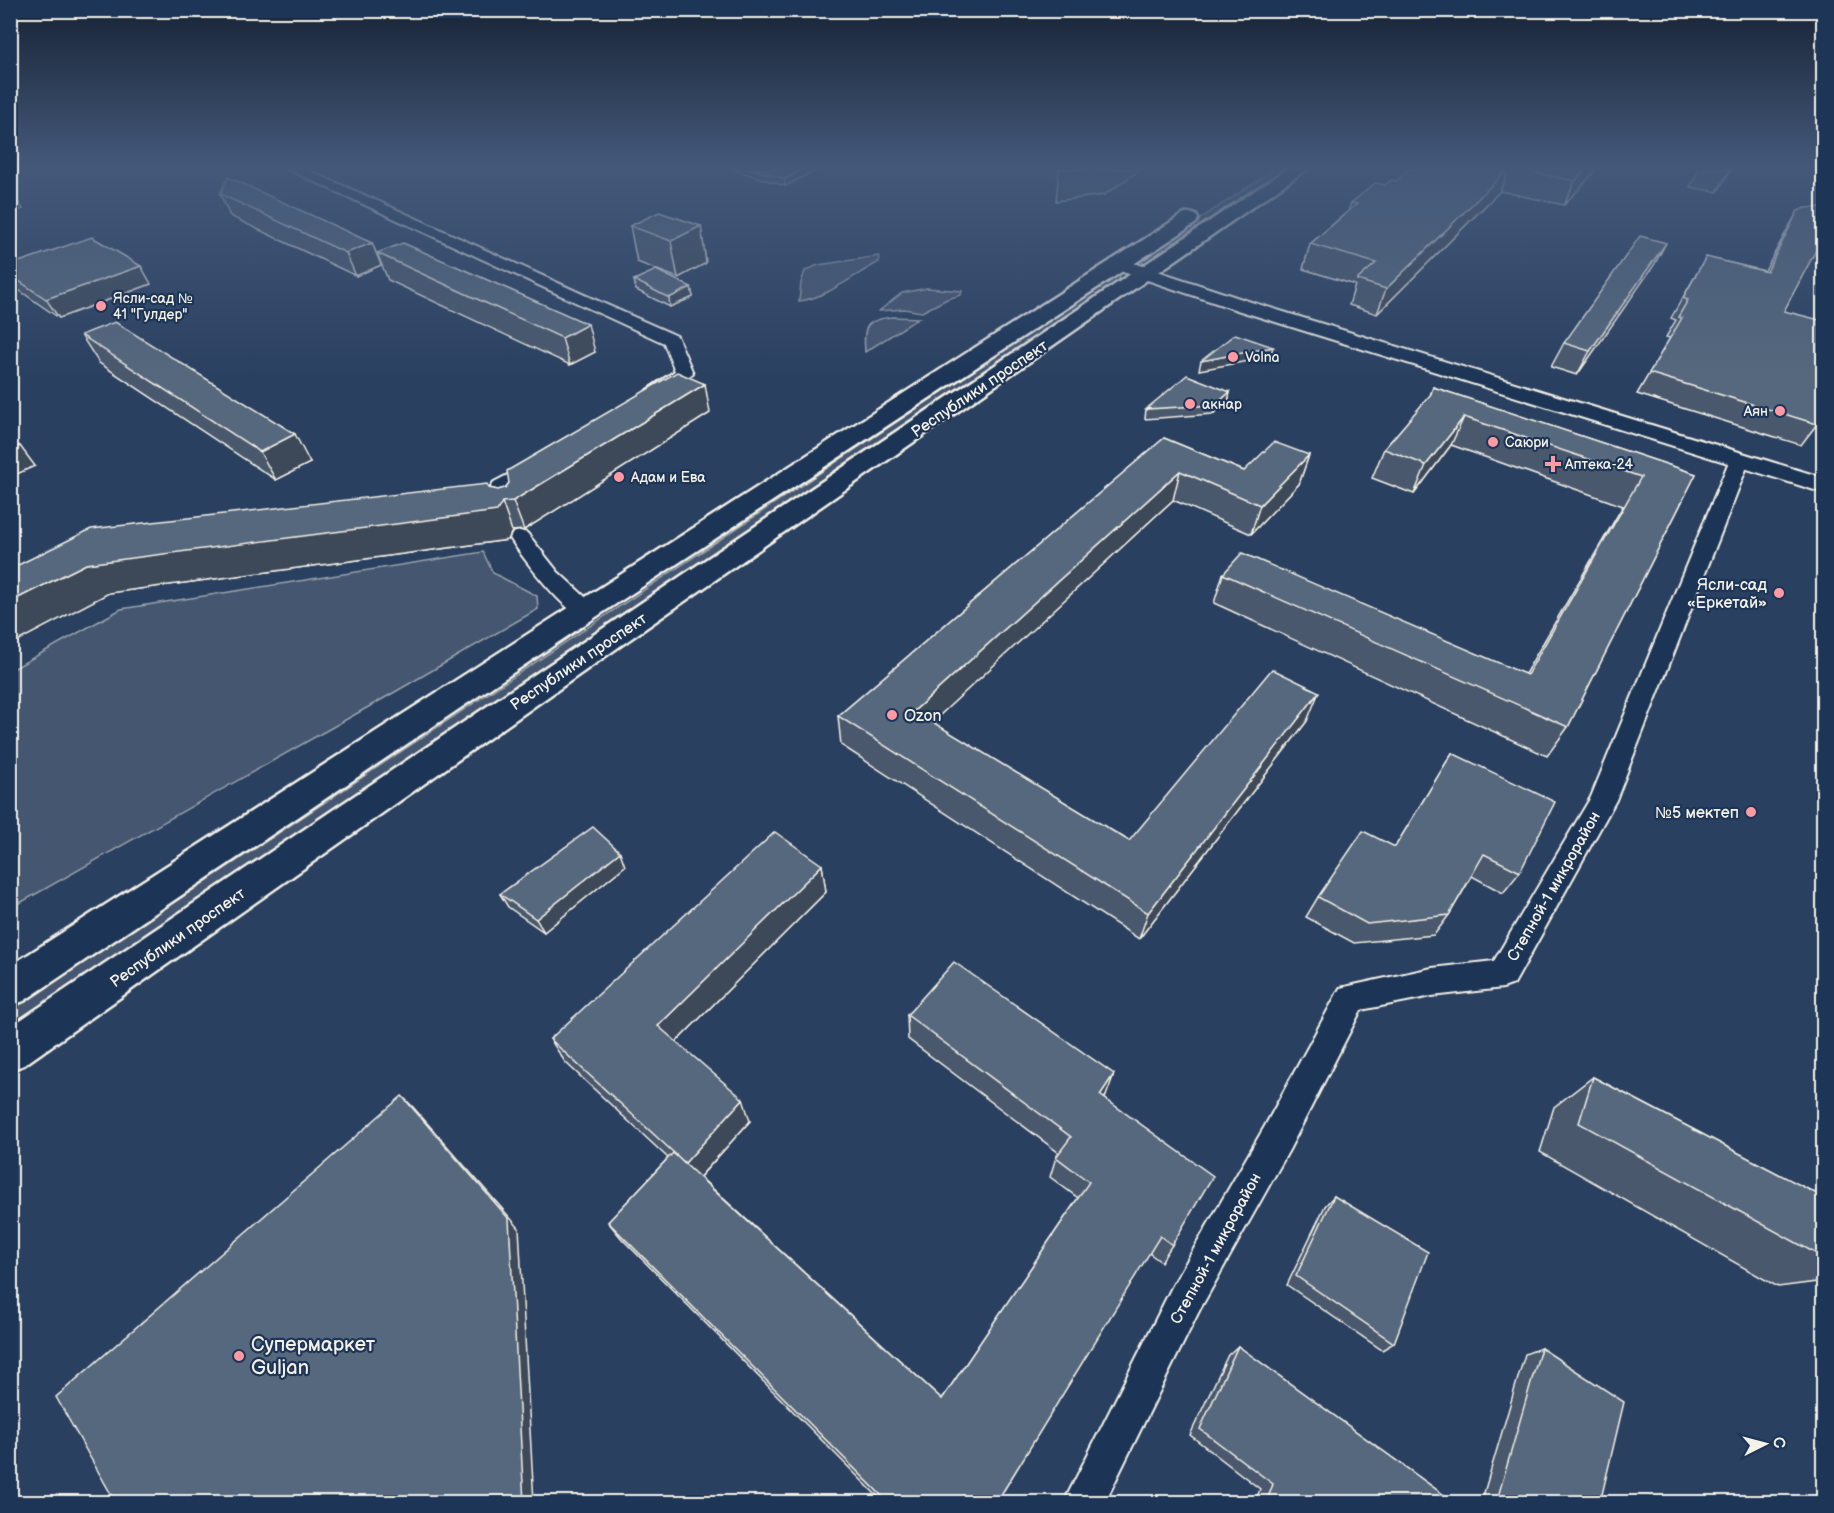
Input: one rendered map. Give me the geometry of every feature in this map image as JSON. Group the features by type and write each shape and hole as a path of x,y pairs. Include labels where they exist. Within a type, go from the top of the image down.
{"highway":[{"name":"Республики проспект","path":"10,988 586,609 1156,240"},
{"name":"Республики проспект","path":"10,1051 618,633 1197,240"}],"street":[{"path":"454,240 551,287 671,340 684,374 641,402"},
{"path":"1118,264 1824,486"},
{"path":"508,511 501,486 553,457"},
{"name":"Степной-1 микрорайон","path":"1084,1503 1186,1298 1277,1138 1351,998 1432,982 1503,974 1603,800 1740,459"},
{"path":"520,538 550,577 586,609"}],"shaded area":[{"path":"1169,240 1180,240 1145,263 1137,261"},
{"path":"879,256 879,262 840,285 820,295 799,301 805,271 818,265"},
{"path":"1116,276 1121,278 11,1025 11,1011"},
{"path":"927,288 962,291 961,295 947,299 922,312 904,309 879,311 902,293"},
{"path":"892,317 919,318 865,352 865,336 868,326 876,320"},
{"path":"483,552 493,573 537,596 538,609 11,908 11,670 121,609"}],"building":[{"path":"84,240 96,240 141,266 46,299 10,275 10,265"},
{"path":"317,240 365,240 372,243 346,253"},
{"path":"1315,240 1436,240 1386,289 1357,280 1376,263 1310,244"},
{"path":"1637,240 1653,240 1666,243 1590,351 1564,343"},
{"path":"1783,240 1822,240 1784,311 1824,321 1824,407 1817,424 1649,373 1682,318 1678,317 1688,300 1683,298 1706,257 1767,272"},
{"path":"403,243 588,324 562,338 377,253"},
{"path":"656,270 691,287 669,298 634,280"},
{"path":"115,322 295,434 260,452 81,335"},
{"path":"1235,334 1273,347 1201,361"},
{"path":"677,372 705,384 513,501 502,502 497,511 86,564 10,602 10,569 91,529 487,484 489,488 498,490 505,488 509,483 507,471"},
{"path":"1187,375 1230,392 1215,405 1146,409"},
{"path":"1433,387 1696,474 1568,727 1223,574 1242,553 1527,675 1641,477 1464,417 1426,465 1384,449 1431,394"},
{"path":"1164,438 1244,471 1274,442 1309,455 1260,505 1180,471 914,711 1129,841 1272,669 1319,692 1148,913 838,716"},
{"path":"10,439 20,446 10,450"},
{"path":"1452,753 1555,802 1520,872 1484,854 1449,915 1367,924 1318,897 1363,831 1395,847"},
{"path":"593,827 620,852 536,919 500,894"},
{"path":"775,832 822,865 658,1026 743,1099 685,1163 550,1039"},
{"path":"954,962 1114,1074 1100,1095 1213,1176 1172,1245 1160,1236 996,1503 889,1503 608,1222 673,1153 942,1399 1089,1182 1056,1157 1071,1137 907,1015"},
{"path":"1593,1077 1817,1194 1824,1194 1824,1258 1579,1123"},
{"path":"402,1096 509,1219 524,1503 116,1503 56,1397"},
{"path":"1334,1196 1428,1252 1394,1343 1296,1276"},
{"path":"1238,1346 1455,1503 1266,1503 1273,1484 1200,1429"},
{"path":"1541,1348 1624,1402 1600,1503 1500,1503 1497,1500"},
{"path":"1659,1497 1667,1503 1658,1503"}],"place":[{"name":"Ясли-сад № 41 \"Гулдер\"","path":"101,306"},
{"name":"Volna","path":"1233,357"},
{"name":"акнар","path":"1190,404"},
{"name":"Аян","path":"1780,411"},
{"name":"Саюри","path":"1493,442"},
{"name":"Аптека-24","path":"1553,464"},
{"name":"Адам и Ева","path":"619,477"},
{"name":"Ясли-сад «Еркетай»","path":"1779,593"},
{"name":"Ozon","path":"892,715"},
{"name":"№5 мектеп","path":"1751,812"},
{"name":"Супермаркет Guljan","path":"239,1356"}]}
